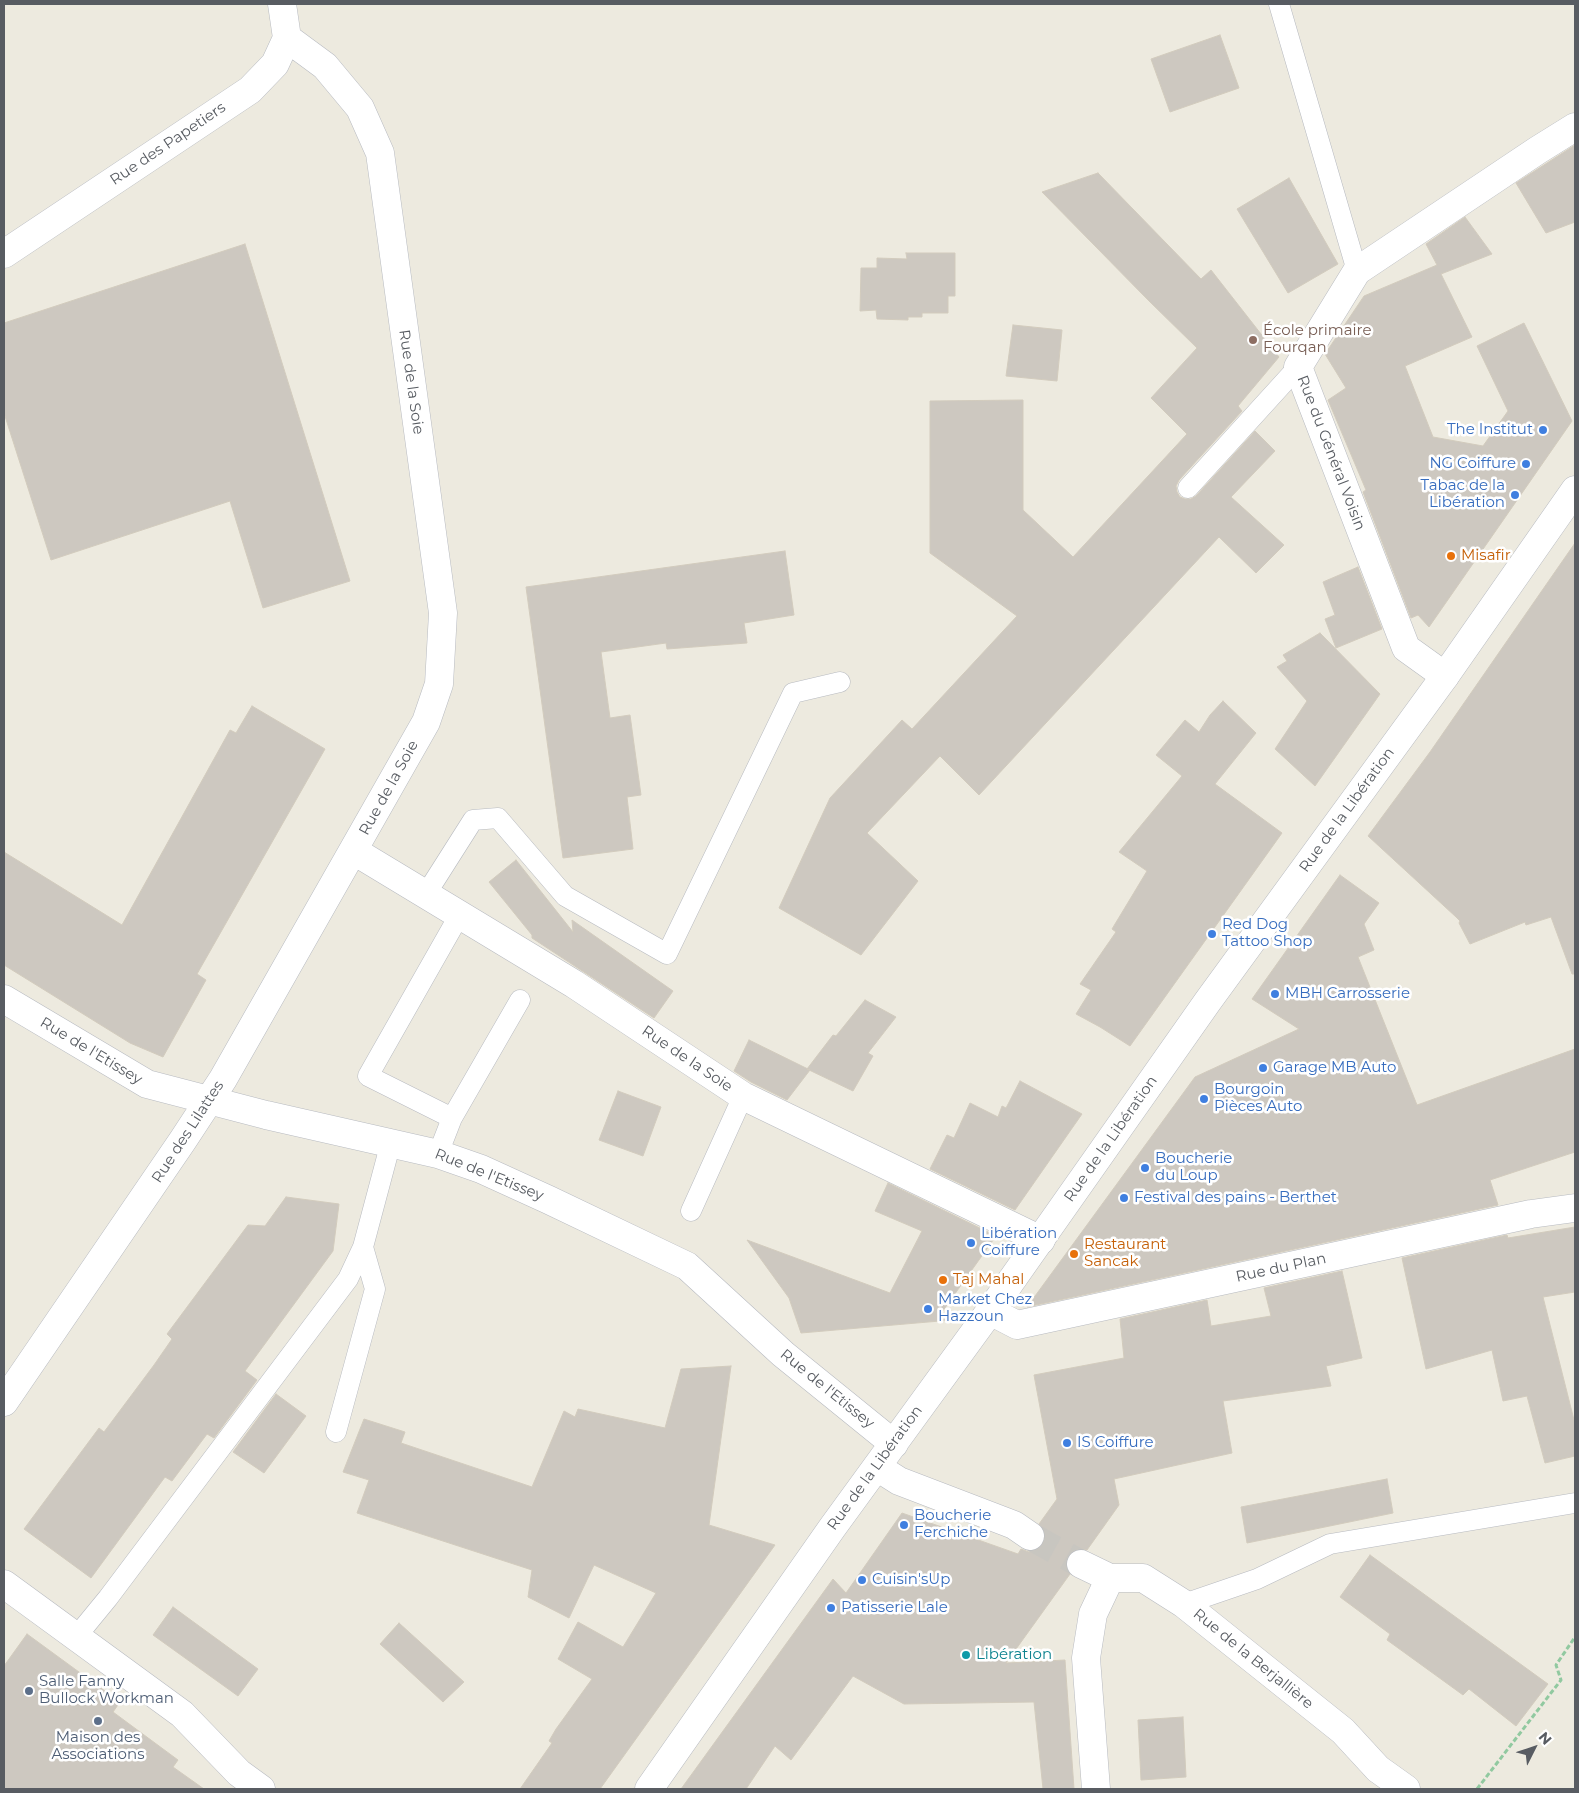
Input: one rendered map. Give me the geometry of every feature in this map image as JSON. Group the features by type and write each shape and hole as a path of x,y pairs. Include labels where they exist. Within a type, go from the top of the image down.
{"street":[{"path":"282,4 287,38"},
{"name":"Rue des Papetiers","path":"4,254 250,90 275,64 287,38"},
{"name":"Rue de la Soie","path":"287,38 325,66 360,108 380,153 443,613 439,684 426,722 354,851 574,984 743,1096 1041,1240"},
{"name":"Rue du Général Voisin","path":"1445,676 1406,648 1298,367 1357,271 1575,127"},
{"name":"Rue de la Libération","path":"649,1789 877,1467 1041,1240 1208,1001 1445,676 1575,490"},
{"name":"Rue des Lilattes","path":"4,1402 184,1140 234,1060 354,851"},
{"name":"Rue de l'Etissey","path":"4,999 147,1084 266,1115 438,1154 480,1169 541,1196 688,1266 783,1354 894,1444"},
{"name":"Rue du Plan","path":"990,1311 1017,1325 1521,1216 1575,1208"},
{"path":"877,1467 898,1481 1014,1525 1030,1536"},
{"name":"Rue de la Berjallière","path":"1081,1564 1110,1578 1143,1578 1184,1604 1343,1731 1378,1769 1406,1789"},
{"path":"1096,1789 1086,1658 1093,1614 1110,1578"},
{"path":"4,1584 182,1714 239,1773 261,1789"}],"lane":[{"path":"1279,4 1357,271"},
{"path":"1188,488 1298,367"},
{"path":"426,894 473,820 498,818 565,896 667,954 793,693 840,682"},
{"path":"452,1118 368,1076 460,914"},
{"path":"438,1154 452,1118 520,1000"},
{"path":"691,1211 743,1096"},
{"path":"76,1637 108,1598 348,1279 363,1247 391,1142"},
{"path":"336,1432 375,1289 363,1247"},
{"path":"1184,1604 1257,1579 1330,1544 1575,1503"}],"path":[{"path":"1478,1789 1561,1680 1556,1665 1575,1637"}],"building":[{"path":"1220,35 1239,88 1170,112 1151,59"},
{"path":"1575,145 1575,222 1546,233 1516,183"},
{"path":"1098,173 1201,279 1211,270 1279,357 1238,406 1242,411 1179,480 1176,486 1180,497 1191,499 1196,496 1255,431 1275,451 1231,497 1284,545 1256,573 1219,537 979,795 940,756 867,833 918,881 861,955 779,908 830,798 902,720 912,729 1017,616 930,553 930,401 1023,400 1023,510 1073,557 1187,434 1151,398 1197,348 1042,192"},
{"path":"1289,178 1338,264 1288,293 1237,209"},
{"path":"1465,217 1492,254 1441,274 1472,337 1405,366 1433,437 1483,446 1508,411 1477,346 1524,323 1572,421 1429,627 1418,615 1411,618 1363,492 1366,490 1328,400 1346,388 1325,354 1364,296 1437,265 1426,244"},
{"path":"245,244 350,581 263,608 230,501 51,560 4,413 4,323"},
{"path":"906,253 955,253 955,296 948,296 948,313 922,313 922,317 908,317 908,320 877,319 876,310 860,311 861,268 877,268 877,258 907,259"},
{"path":"1013,325 1062,330 1057,381 1006,376"},
{"path":"1575,543 1575,974 1572,974 1551,917 1526,925 1525,922 1470,944 1459,923 1460,921 1368,836 1430,752"},
{"path":"785,551 794,615 744,623 747,643 667,649 666,643 601,652 610,718 630,715 641,795 627,797 633,849 563,858 526,587"},
{"path":"1358,567 1382,629 1336,648 1325,619 1335,615 1323,582"},
{"path":"1320,633 1380,694 1315,786 1275,749 1307,701 1277,667 1287,661 1283,655"},
{"path":"1223,701 1256,733 1215,784 1282,833 1130,1046 1076,1014 1091,990 1080,984 1116,932 1112,929 1147,871 1119,852 1182,776 1156,755 1185,720 1199,732 1210,715"},
{"path":"252,706 325,749 197,974 206,980 163,1057 130,1043 4,965 4,852 122,925 230,730 236,733"},
{"path":"516,860 573,932 572,920 673,991 654,1018 532,938 532,935 489,882"},
{"path":"1340,875 1379,903 1364,924 1374,950 1358,957 1417,1105 1575,1049 1575,1152 1490,1180 1498,1205 1027,1307 1195,1077 1299,1029 1252,999"},
{"path":"865,1000 896,1017 868,1053 873,1056 853,1091 807,1069 833,1035 836,1036"},
{"path":"749,1040 810,1070 787,1100 734,1071"},
{"path":"1020,1081 1082,1114 1015,1210 930,1169 947,1135 954,1138 970,1103 998,1117 1002,1106 1006,1108"},
{"path":"618,1091 661,1107 643,1156 599,1140"},
{"path":"888,1183 996,1236 942,1312 963,1319 801,1333 789,1298 747,1240 890,1293 922,1231 875,1211"},
{"path":"286,1197 339,1204 333,1251 245,1371 257,1380 214,1438 207,1434 172,1481 165,1477 91,1578 24,1529 99,1428 104,1432 154,1365 172,1339 167,1334 248,1225 265,1226"},
{"path":"1575,1227 1575,1292 1543,1297 1575,1424 1575,1456 1545,1463 1527,1396 1503,1401 1492,1350 1426,1369 1402,1258 1507,1235 1508,1238"},
{"path":"1342,1271 1362,1358 1326,1366 1331,1386 1223,1401 1232,1453 1114,1479 1119,1505 1087,1550 1079,1549 1073,1551 1067,1557 1066,1566 1070,1574 1006,1663 1065,1660 1074,1789 1043,1789 1034,1702 904,1704 853,1676 791,1760 775,1746 746,1789 681,1789 833,1579 846,1593 902,1513 1018,1554 1021,1549 1029,1552 1037,1550 1043,1545 1046,1537 1044,1530 1039,1524 1057,1499 1034,1375 1124,1358 1120,1319 1207,1300 1211,1326 1271,1316 1264,1288"},
{"path":"731,1366 709,1525 775,1545 600,1789 520,1789 552,1743 549,1741 556,1729 592,1679 558,1659 578,1622 623,1647 656,1593 594,1565 569,1618 528,1597 532,1570 357,1513 369,1480 343,1472 364,1419 405,1432 401,1443 532,1487 564,1411 575,1417 578,1409 665,1428 681,1369"},
{"path":"276,1394 306,1416 264,1473 233,1452"},
{"path":"1387,1479 1393,1513 1247,1543 1241,1507"},
{"path":"1370,1555 1548,1684 1516,1726 1469,1689 1463,1695 1387,1640 1390,1634 1340,1597"},
{"path":"173,1607 258,1669 238,1696 153,1635"},
{"path":"399,1623 464,1682 443,1702 380,1644"},
{"path":"27,1634 120,1702 113,1712 178,1760 173,1767 204,1789 4,1789 4,1666"},
{"path":"1183,1717 1186,1777 1141,1780 1138,1720"}],"tunnel":[{"path":"1030,1536 1081,1564"}],"place":[{"name":"École primaire Fourqan","path":"1253,340"},
{"name":"The Institut","path":"1543,430"},
{"name":"NG Coiffure","path":"1526,464"},
{"name":"Tabac de la Libération","path":"1515,495"},
{"name":"Misafir","path":"1451,556"},
{"name":"Red Dog Tattoo Shop","path":"1212,934"},
{"name":"MBH Carrosserie","path":"1275,994"},
{"name":"Garage MB Auto","path":"1263,1068"},
{"name":"Bourgoin Pièces Auto","path":"1204,1099"},
{"name":"Boucherie du Loup","path":"1145,1168"},
{"name":"Festival des pains - Berthet","path":"1124,1198"},
{"name":"Libération Coiffure","path":"971,1243"},
{"name":"Restaurant Sancak","path":"1074,1254"},
{"name":"Taj Mahal","path":"943,1280"},
{"name":"Market Chez Hazzoun","path":"928,1309"},
{"name":"IS Coiffure","path":"1067,1443"},
{"name":"Boucherie Ferchiche","path":"904,1525"},
{"name":"Cuisin'sUp","path":"862,1580"},
{"name":"Patisserie Lale","path":"831,1608"},
{"name":"Libération","path":"966,1655"},
{"name":"Salle Fanny Bullock Workman","path":"29,1691"},
{"name":"Maison des Associations","path":"98,1721"}]}
